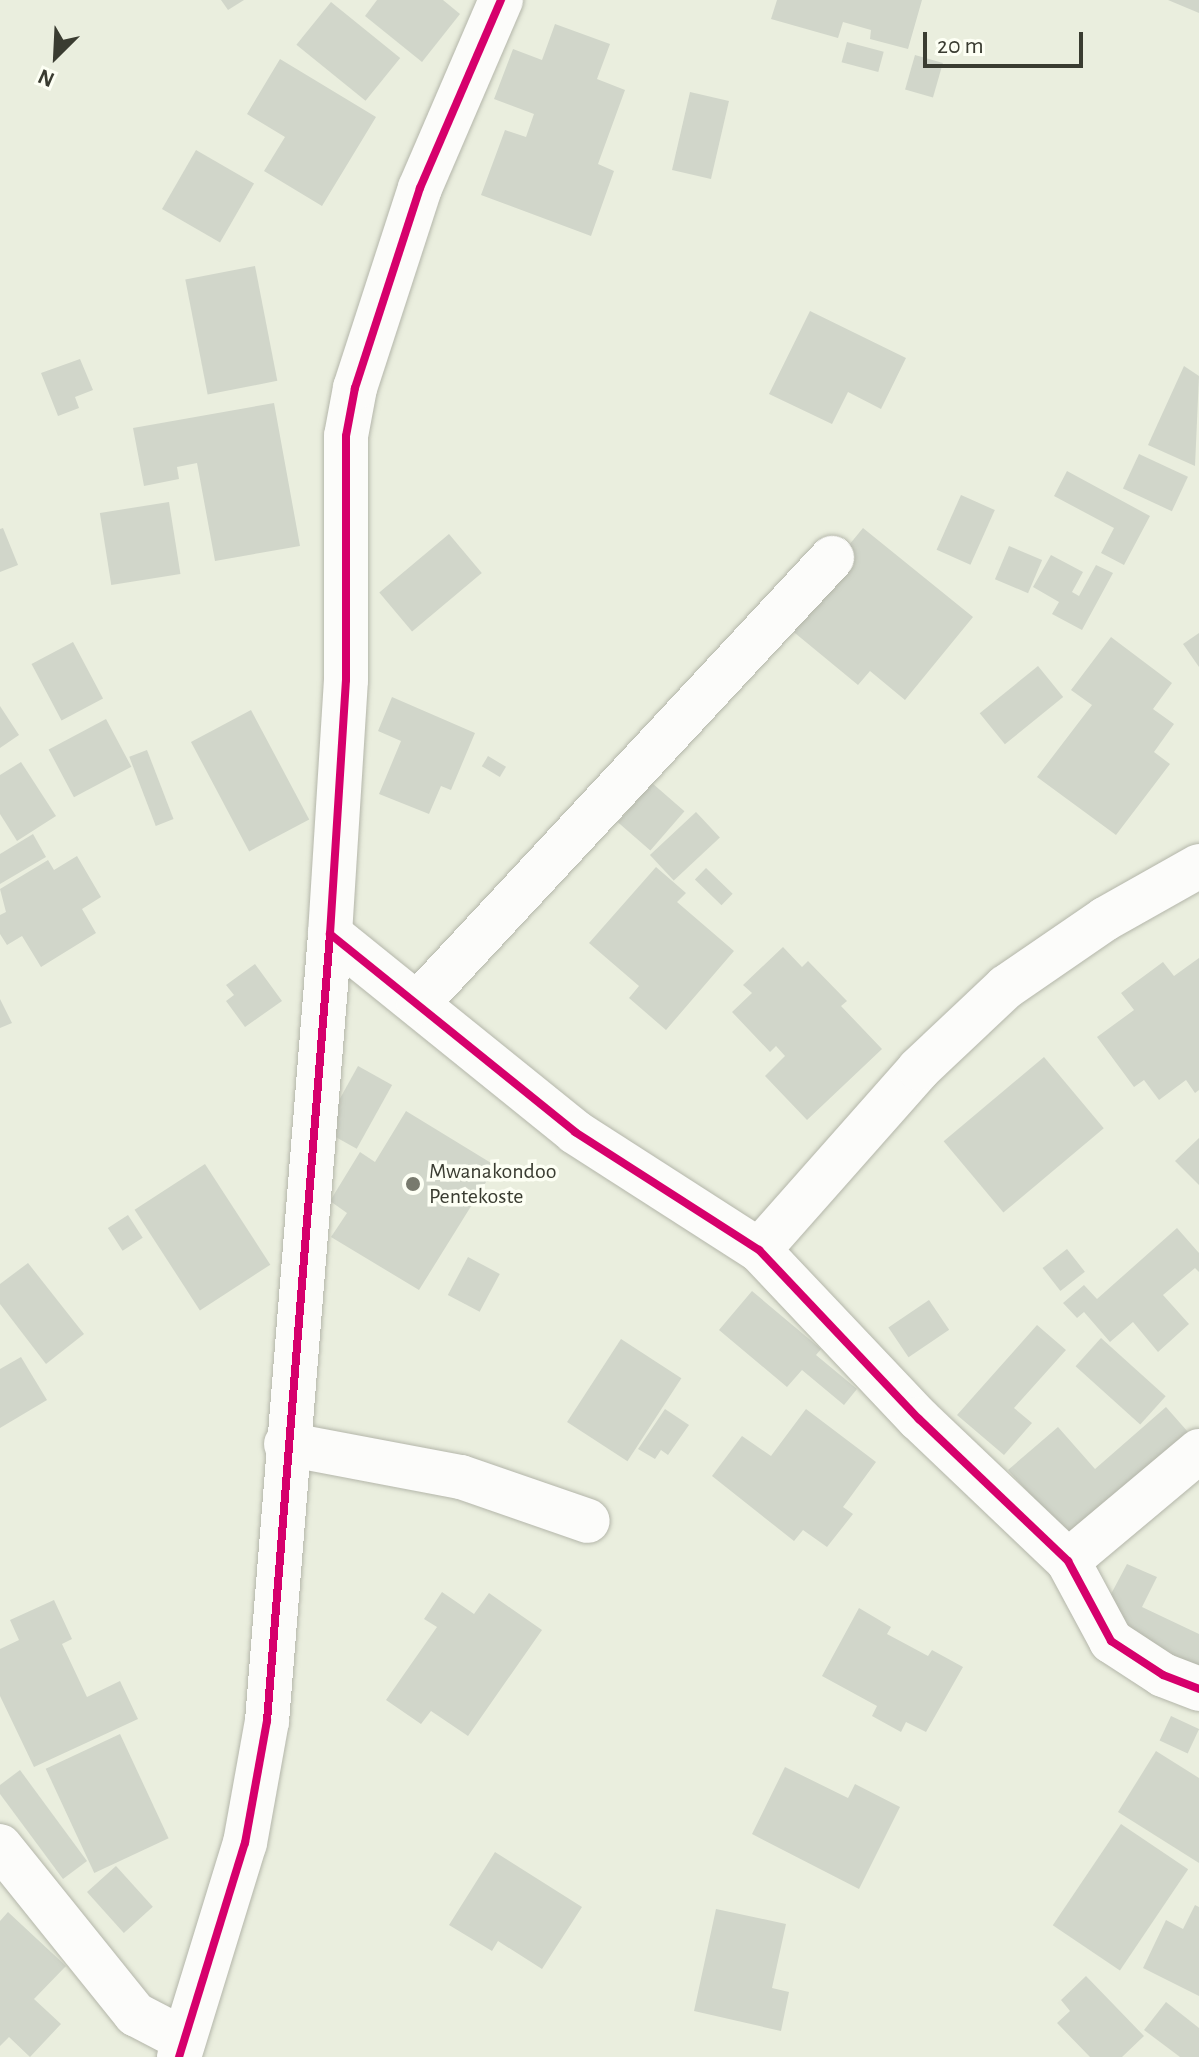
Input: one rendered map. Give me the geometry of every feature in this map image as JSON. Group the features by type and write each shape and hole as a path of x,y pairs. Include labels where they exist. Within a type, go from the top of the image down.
{"street":[{"path":"0,1846 135,2014 180,2048 245,1843 267,1721 286,1444 308,1244 346,680 346,436 355,388 420,188 501,0"},
{"path":"418,1003 832,558"},
{"path":"759,1250 919,1069 1006,987 1105,919 1199,866"},
{"path":"330,934 575,1132 759,1250 919,1419 1068,1561 1111,1641 1163,1675 1199,1689"},
{"path":"286,1444 461,1477 588,1521"},
{"path":"1068,1561 1199,1451"}],"building":[{"path":"221,0 244,0 228,10"},
{"path":"377,0 443,0 460,14 422,62 365,16"},
{"path":"777,0 922,0 908,49 870,39 871,30 843,22 838,38 771,19"},
{"path":"1168,0 1199,0 1199,13"},
{"path":"331,2 400,58 366,101 296,45"},
{"path":"555,24 610,44 597,79 625,90 598,164 614,171 591,236 481,195 505,130 526,137 534,114 494,99 513,49 542,60"},
{"path":"847,42 884,52 878,72 842,62"},
{"path":"915,55 943,63 933,98 905,90"},
{"path":"280,59 376,117 322,206 264,171 285,137 247,114"},
{"path":"690,92 729,101 711,179 672,170"},
{"path":"196,150 254,184 220,242 162,209"},
{"path":"255,266 277,381 208,394 185,280"},
{"path":"810,311 906,358 881,409 848,392 832,424 769,394"},
{"path":"80,359 93,390 75,397 79,408 58,416 41,373"},
{"path":"1184,366 1199,376 1195,466 1148,445"},
{"path":"274,403 300,546 215,561 197,463 177,467 179,479 144,486 133,428"},
{"path":"1139,454 1188,477 1172,511 1123,488"},
{"path":"1067,471 1150,516 1124,565 1101,553 1114,528 1054,496"},
{"path":"961,495 995,510 970,565 937,550"},
{"path":"169,502 180,574 111,585 100,513"},
{"path":"3,528 18,565 0,572 0,529"},
{"path":"863,528 973,617 905,700 870,671 858,685 784,624"},
{"path":"449,534 482,573 412,632 379,592"},
{"path":"1009,546 1042,560 1028,593 995,579"},
{"path":"1051,555 1083,572 1072,592 1079,596 1096,565 1113,573 1082,630 1052,614 1059,602 1033,587"},
{"path":"1199,633 1199,667 1183,644"},
{"path":"1111,637 1172,683 1153,709 1174,724 1154,752 1170,764 1116,835 1037,777 1092,705 1071,690"},
{"path":"73,642 103,699 62,721 32,664"},
{"path":"1038,666 1063,697 1005,744 980,713"},
{"path":"392,697 475,733 451,790 441,786 429,814 379,794 401,741 378,731"},
{"path":"0,706 19,735 0,748"},
{"path":"251,710 309,819 249,851 191,742"},
{"path":"106,719 131,767 74,797 49,750"},
{"path":"147,750 174,819 156,826 129,757"},
{"path":"488,756 506,767 500,777 482,766"},
{"path":"21,762 56,816 17,841 0,814 0,775"},
{"path":"652,783 684,811 650,850 618,822"},
{"path":"696,812 720,838 674,881 650,855"},
{"path":"33,834 46,857 0,884 0,854"},
{"path":"77,856 101,897 82,909 96,933 41,967 22,936 7,945 0,934 0,915 6,912 0,889 48,860 54,870"},
{"path":"656,867 686,893 677,902 734,951 666,1030 629,998 639,986 589,943"},
{"path":"706,868 733,894 722,905 695,880"},
{"path":"783,947 802,967 808,961 847,1001 841,1006 882,1049 807,1120 765,1076 785,1056 776,1046 770,1052 732,1012 752,993 743,985"},
{"path":"1199,958 1199,1090 1195,1093 1186,1080 1159,1100 1144,1080 1134,1087 1097,1037 1134,1010 1121,993 1163,962 1174,976"},
{"path":"255,964 282,1001 245,1027 226,1001 234,995 226,985"},
{"path":"0,999 12,1023 0,1028"},
{"path":"1044,1057 1104,1128 1003,1212 944,1141"},
{"path":"358,1066 392,1085 357,1149 323,1130"},
{"name":"Mwanakondoo Pentekoste","path":"406,1111 496,1166 419,1290 331,1237 347,1213 330,1201 360,1152 375,1162"},
{"path":"1199,1138 1199,1185 1175,1161"},
{"path":"205,1164 270,1265 200,1310 135,1210"},
{"path":"128,1215 143,1238 123,1251 108,1228"},
{"path":"1177,1228 1199,1253 1199,1272 1195,1268 1163,1295 1189,1324 1158,1352 1133,1322 1110,1342 1084,1312 1077,1318 1063,1303 1084,1285 1097,1299"},
{"path":"1067,1249 1085,1272 1060,1291 1043,1268"},
{"path":"468,1257 500,1274 480,1312 448,1295"},
{"path":"28,1263 84,1334 46,1364 0,1304 0,1284"},
{"path":"752,1291 821,1349 816,1355 857,1389 844,1405 802,1370 787,1387 719,1330"},
{"path":"929,1300 949,1330 909,1357 888,1327"},
{"path":"1037,1325 1066,1350 1014,1408 1032,1423 1004,1455 957,1415"},
{"path":"1101,1338 1166,1396 1140,1424 1076,1366"},
{"path":"621,1339 681,1378 627,1461 567,1422"},
{"path":"21,1357 47,1400 0,1428 0,1369"},
{"path":"1166,1407 1195,1440 1076,1545 1008,1470 1058,1427 1095,1469"},
{"path":"665,1409 689,1425 668,1455 661,1450 655,1459 638,1449"},
{"path":"806,1409 876,1462 843,1507 853,1514 827,1547 803,1530 794,1541 712,1476 742,1436 771,1456"},
{"path":"1127,1564 1157,1577 1142,1607 1199,1634 1199,1676 1102,1611"},
{"path":"442,1592 474,1614 489,1593 542,1630 468,1736 431,1711 421,1724 386,1700 437,1627 424,1619"},
{"path":"54,1600 72,1639 62,1644 87,1697 120,1681 138,1719 34,1767 0,1696 0,1649 19,1640 10,1620"},
{"path":"859,1608 891,1627 887,1634 928,1656 932,1650 963,1667 926,1732 906,1722 901,1732 872,1716 877,1706 822,1676"},
{"path":"1171,1716 1199,1729 1188,1754 1160,1740"},
{"path":"120,1734 169,1838 94,1873 46,1769"},
{"path":"1156,1751 1199,1778 1199,1863 1118,1812"},
{"path":"785,1767 848,1798 855,1784 900,1807 859,1889 752,1834"},
{"path":"20,1770 87,1861 63,1879 0,1794 0,1785"},
{"path":"1121,1824 1188,1869 1120,1970 1053,1925"},
{"path":"495,1852 582,1907 542,1969 498,1941 492,1951 449,1925"},
{"path":"116,1866 153,1907 124,1933 87,1892"},
{"path":"1195,1905 1199,1907 1199,1996 1143,1968 1166,1920 1183,1929"},
{"path":"716,1909 786,1924 772,1988 789,1992 781,2031 694,2011"},
{"path":"8,1912 66,1966 34,1999 61,2024 30,2057 9,2037 0,2046 0,1921"},
{"path":"1086,1976 1144,2036 1122,2057 1090,2057 1057,2023 1070,2011 1061,2000"},
{"path":"1166,2002 1199,2028 1199,2057 1180,2057 1144,2030"}],"cycle path":[{"path":"179,2057 245,1843 267,1721 330,934 346,680 346,436 355,388 420,188 501,0"},
{"path":"330,934 575,1132 759,1250 919,1419 1068,1561 1111,1641 1163,1675 1199,1689"}],"place":[{"name":"Mwanakondoo Pentekoste","path":"413,1184"}]}
